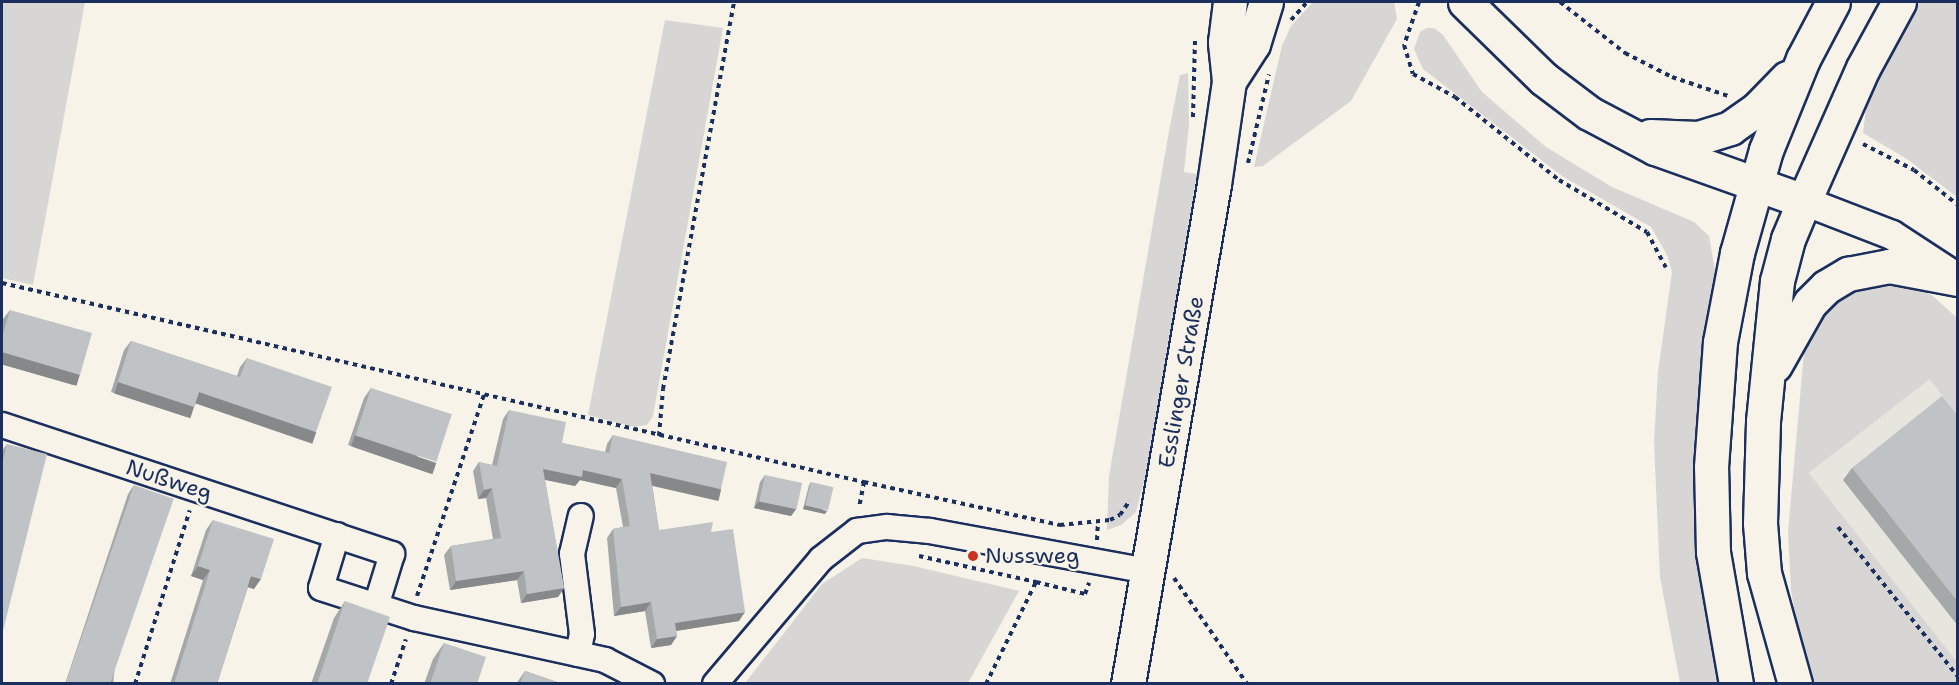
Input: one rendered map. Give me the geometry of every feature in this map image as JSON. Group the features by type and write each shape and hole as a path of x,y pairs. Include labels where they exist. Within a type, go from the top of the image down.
{"main road":[{"name":"Esslinger Straße","path":"1128,684 1159,574 1229,81 1225,42 1230,2"},
{"name":"Esslinger Straße","path":"1229,81 1262,15 1278,2"},
{"path":"1465,2 1544,79 1618,130 1755,185 1804,201"},
{"path":"1736,684 1713,552 1712,433 1731,281 1755,185 1803,59 1833,2"},
{"path":"1795,684 1762,555 1761,453 1782,256 1863,68 1899,2"},
{"path":"1618,130 1679,139 1714,134 1757,109 1803,59"},
{"path":"1766,390 1797,323 1818,294 1838,279 1861,270 1889,266 1958,278"}],"street":[{"path":"1804,201 1892,235 1958,278"},
{"name":"Nußweg","path":"2,425 392,554 376,606"},
{"path":"578,654 582,634 573,554 581,516"},
{"path":"715,684 821,559 840,541 863,530 913,529 1094,560 1159,574"},
{"path":"337,535 321,588 412,618 613,663 652,684"}],"path":[{"path":"658,436 670,348 734,2"},
{"path":"1419,2 1404,45 1413,74 1455,97 1559,180 1647,231 1666,267"},
{"path":"1560,2 1633,58 1672,77 1735,99"},
{"path":"1194,126 1196,33"},
{"path":"1863,144 1914,170 1958,205"},
{"path":"2,283 658,436 1045,523 1098,522 1120,515 1132,489"},
{"path":"391,684 484,395"},
{"path":"863,530 859,509 864,482"},
{"path":"135,684 197,489"},
{"path":"914,555 1085,594 1094,560 1098,522"},
{"path":"1838,527 1958,677"},
{"path":"1159,574 1247,684"},
{"path":"986,684 1036,582"}],"shaded area":[{"path":"2,2 85,2 33,285 2,278"},
{"path":"1313,2 1394,2 1397,19 1351,101 1263,166 1254,167 1282,46 1291,26"},
{"path":"1918,2 1957,2 1957,197 1907,159 1863,133 1867,100"},
{"path":"665,20 723,28 653,416 647,425 634,427 588,415"},
{"path":"1427,28 1434,28 1443,35 1482,92 1546,147 1612,187 1694,222 1709,236 1715,270 1697,416 1699,561 1720,683 1680,683 1660,577 1654,442 1658,372 1672,272 1667,255 1651,227 1562,176 1423,69 1414,49 1420,32"},
{"path":"1188,73 1189,125 1184,172 1197,174 1146,473 1136,512 1121,525 1107,530 1109,476 1169,131 1180,75"},
{"path":"1873,284 1904,284 1918,289 1933,296 1957,318 1957,415 1930,379 1809,473 1957,662 1957,683 1807,684 1791,590 1788,532 1804,352 1811,333 1829,306 1842,296"},
{"path":"1957,375 1957,662 1809,473 1930,379"},
{"path":"862,558 914,566 1019,591 968,683 745,683 822,584"}],"building":[{"path":"10,310 92,333 80,375 2,352 2,337"},
{"path":"131,341 240,377 247,358 332,387 316,432 199,392 194,407 118,382"},
{"path":"371,388 452,414 436,462 356,436"},
{"path":"1942,396 1958,416 1958,602 1852,468"},
{"path":"509,410 566,422 562,443 609,453 613,435 727,462 721,489 650,473 659,530 713,522 711,532 733,529 745,612 675,623 677,636 657,639 651,602 621,607 613,529 630,526 622,479 583,470 582,477 543,469 564,588 527,594 524,571 456,581 451,546 501,538 492,488 484,490 479,462 497,466"},
{"path":"7,444 47,454 2,635 2,464"},
{"path":"765,475 802,483 797,509 759,501"},
{"path":"811,482 833,487 828,511 806,505"},
{"path":"134,485 174,499 110,684 66,684"},
{"path":"213,520 274,539 261,579 251,576 217,684 174,684 210,570 198,566"},
{"path":"345,601 390,617 367,684 317,684"},
{"path":"444,643 486,657 477,684 430,684"},
{"path":"525,671 563,684 520,684"}],"place":[{"name":"Nussweg","path":"973,556"}]}
